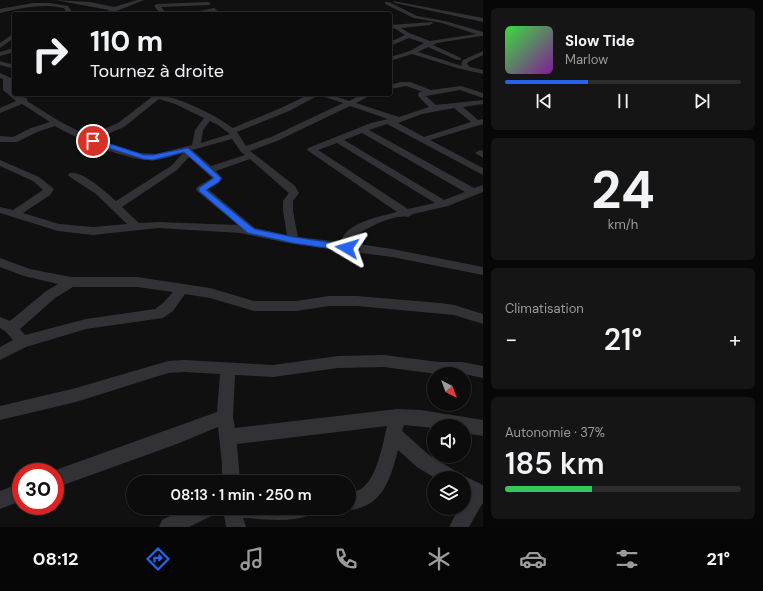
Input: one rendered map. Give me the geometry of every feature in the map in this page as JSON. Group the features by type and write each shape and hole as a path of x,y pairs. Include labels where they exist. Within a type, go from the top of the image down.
{"street":[{"path":"45,11 56,0 90,4 114,9"},
{"path":"124,0 134,3"},
{"path":"109,12 142,0"},
{"path":"156,0 157,6 162,12"},
{"path":"414,0 387,3 416,17 436,20 483,34"},
{"path":"157,6 207,2 216,12"},
{"path":"394,2 483,20"},
{"path":"0,11 16,7 51,5 66,7 69,12"},
{"path":"428,19 445,12"},
{"path":"393,27 426,24 436,20"},
{"path":"393,27 466,65 483,72"},
{"path":"392,32 402,31"},
{"path":"3,34 12,35"},
{"path":"392,58 412,52 427,44 450,38 483,34"},
{"path":"392,43 410,35"},
{"path":"0,46 12,37"},
{"path":"0,54 12,51"},
{"path":"412,52 466,65 483,53"},
{"path":"0,63 12,66"},
{"path":"0,75 7,78 7,90 12,93"},
{"path":"392,85 401,83 410,83 428,92"},
{"path":"434,108 422,96 428,92 461,88 483,96"},
{"path":"2,96 12,94"},
{"path":"17,96 56,123 88,139 143,157 153,158 191,150 233,133 312,96"},
{"path":"88,139 121,124 155,96"},
{"path":"159,96 178,102 221,123 233,133 247,153 287,185 294,193 288,201 288,211 293,240"},
{"path":"328,96 398,120"},
{"path":"210,170 280,137 360,96"},
{"path":"0,111 24,100"},
{"path":"408,214 311,151 363,130 388,122 393,122 414,113 434,108 483,102"},
{"path":"456,105 480,122"},
{"path":"116,206 176,166 191,150 201,124 208,117"},
{"path":"388,122 483,172"},
{"path":"422,140 480,122"},
{"path":"0,139 13,140 34,130 56,123"},
{"path":"363,130 478,190"},
{"path":"338,140 444,204"},
{"path":"191,150 218,179 201,190 251,231"},
{"path":"0,164 36,179 50,189 46,193 5,212"},
{"path":"73,174 94,186 136,227"},
{"path":"347,248 346,241 349,236 359,229 385,217 408,214 444,204 478,190"},
{"path":"5,212 36,222 76,230 100,231 136,227 178,225 240,229 293,240 386,252 483,271"},
{"path":"0,262 28,273 71,282 130,281 210,293 254,306 269,308 329,301 358,301 454,310 483,319"},
{"path":"22,342 5,325 71,282"},
{"path":"0,354 22,342 86,324 116,318 158,314 168,307 182,289"},
{"path":"0,413 76,395 168,367 200,366 273,371 338,362 364,361 439,368 462,368 483,372"},
{"path":"228,369 225,417 230,475"},
{"path":"64,476 177,436 225,417"},
{"path":"227,437 257,435 398,417 429,419 483,428"},
{"path":"356,499 366,497 378,485 394,435 398,417"},
{"path":"394,435 423,461 439,471"},
{"path":"459,527 475,491"},
{"path":"0,500 12,495"},
{"path":"169,527 192,515"},
{"path":"233,515 236,527"}],"route":[{"path":"93,141 130,154 153,158 185,149 218,178 216,181 201,190 251,231 293,240 347,248"}]}
